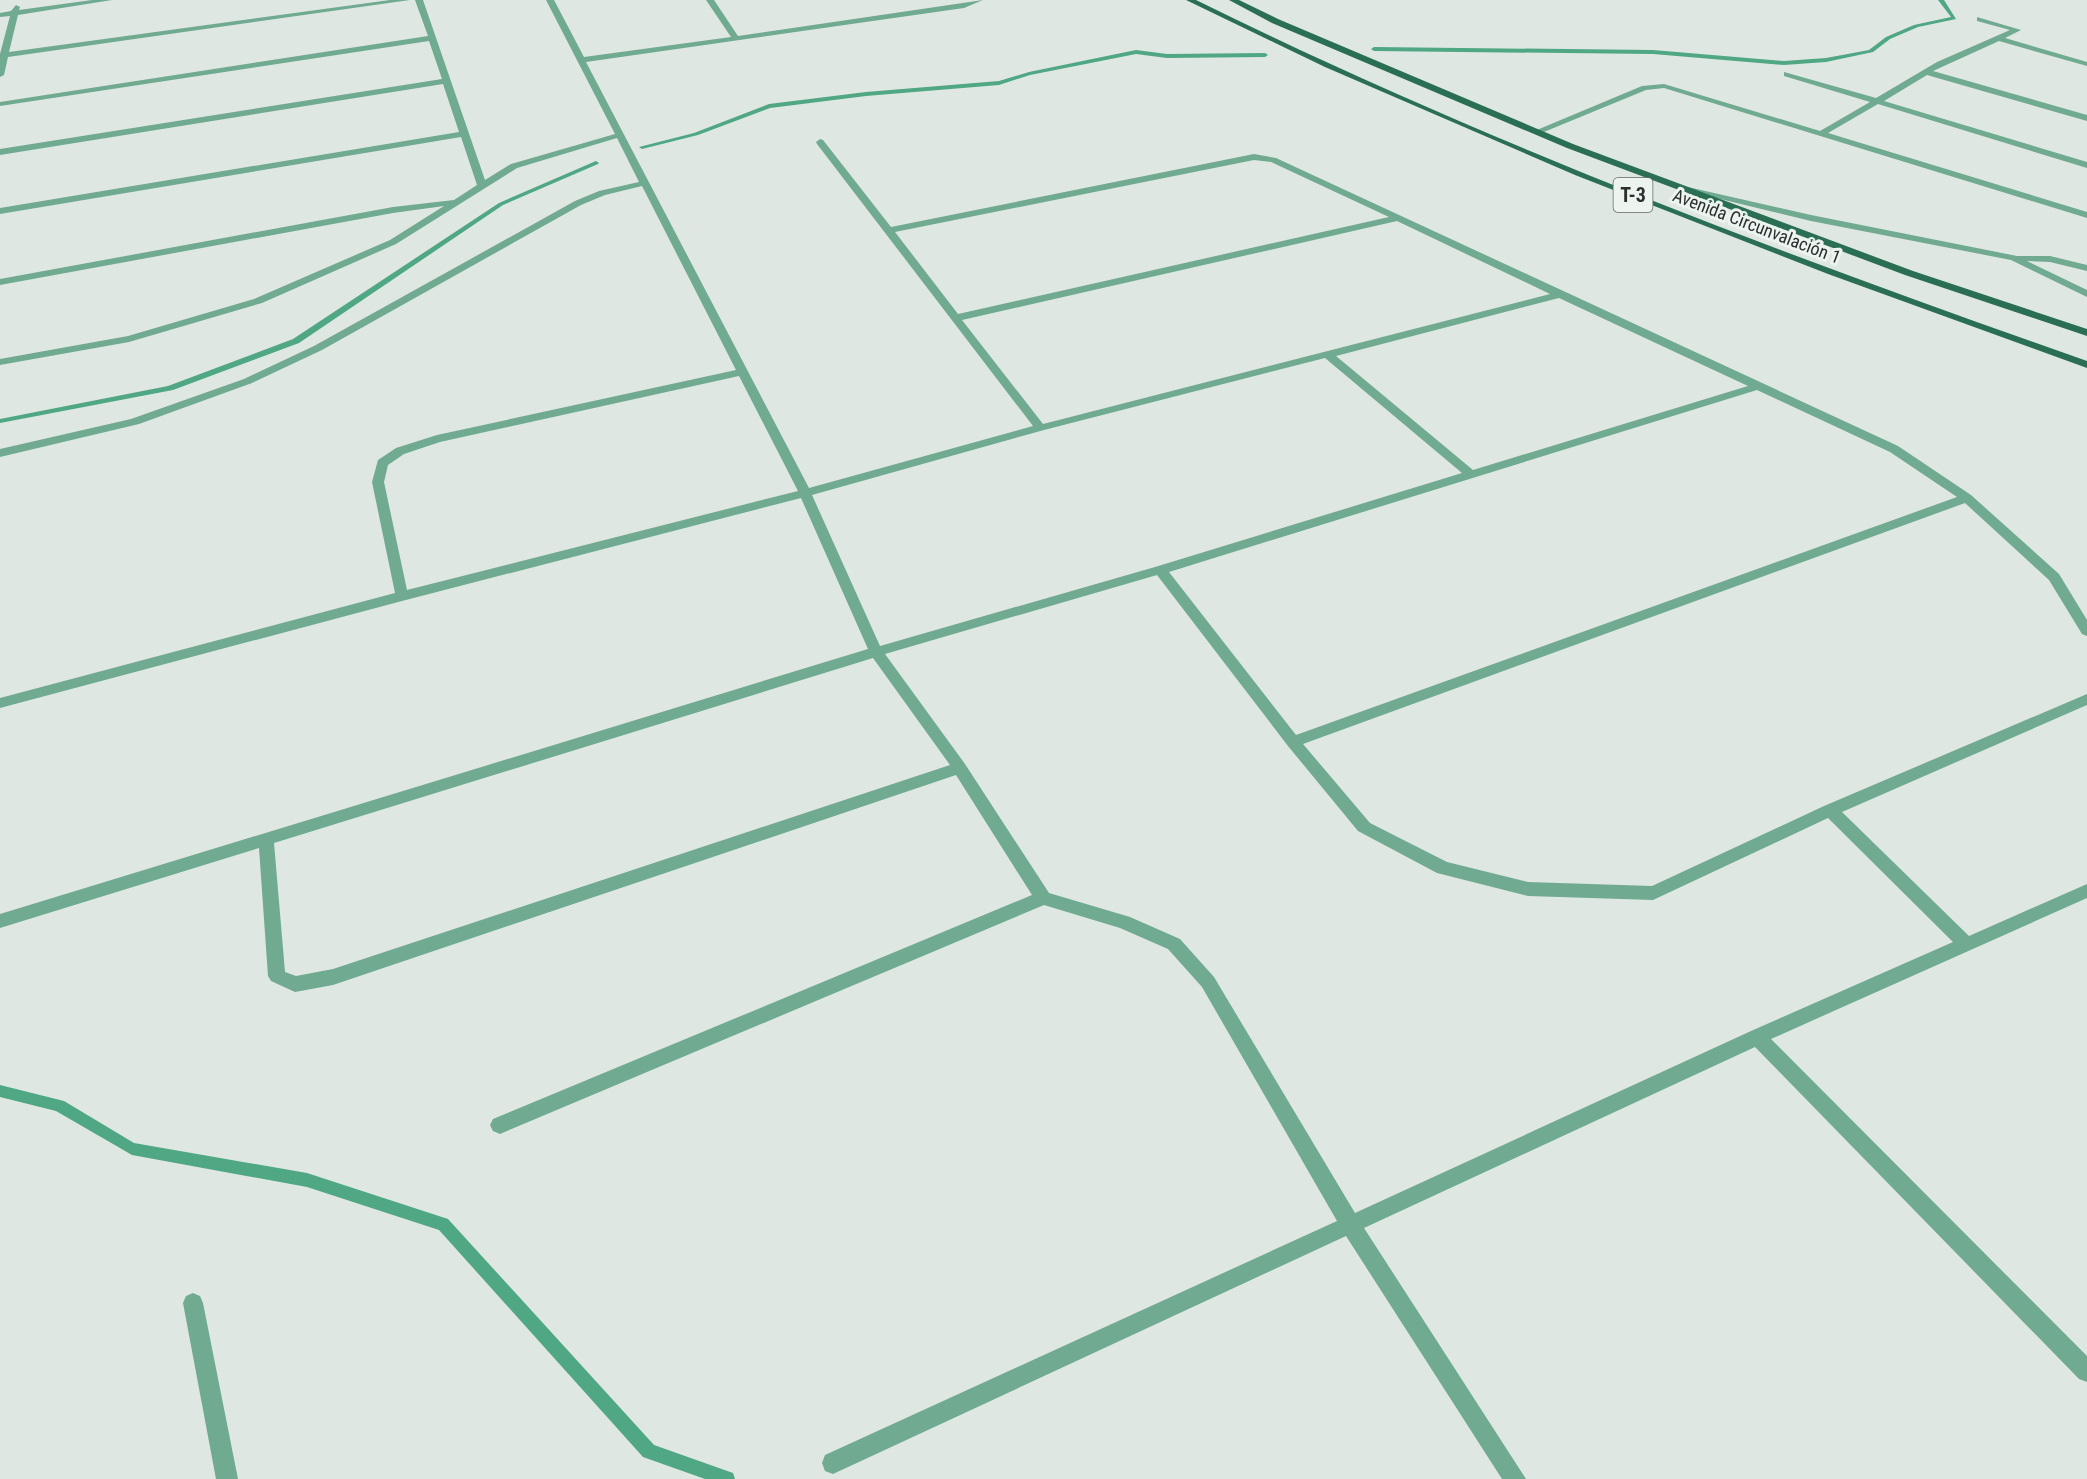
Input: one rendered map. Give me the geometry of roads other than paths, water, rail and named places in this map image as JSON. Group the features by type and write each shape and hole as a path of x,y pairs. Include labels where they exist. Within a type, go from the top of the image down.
{"main road":[{"name":"Avenida Circunvalación 1","path":"1190,0 1248,30 1542,159 1888,295 2087,365"},
{"name":"Avenida Circunvalación 1","path":"1233,0 1275,21 1536,132 1909,273 2087,333"}],"street":[{"path":"0,15 67,0"},
{"path":"0,9 15,10 108,0"},
{"path":"2,55 406,0"},
{"path":"418,0 482,186"},
{"path":"550,0 805,493 876,652 960,768 1043,898"},
{"path":"711,0 736,39"},
{"path":"581,60 964,6 979,0"},
{"path":"0,75 2,55 15,10"},
{"path":"1821,134 1940,64 2017,30 1980,19"},
{"path":"0,104 431,38"},
{"path":"2001,39 2087,64"},
{"path":"1926,72 2087,118"},
{"path":"1787,74 2087,165"},
{"path":"0,152 445,81"},
{"path":"1536,132 1645,88 1664,86 2087,215"},
{"path":"0,211 463,134"},
{"path":"0,362 129,339 258,301 393,242 514,166 620,135"},
{"path":"820,142 1040,428"},
{"path":"887,231 1254,157 1273,160 1755,387 1894,449 1967,498 2054,577 2087,632"},
{"path":"0,453 135,422 248,381 318,348 578,203 602,193 645,183"},
{"path":"0,282 393,210 458,202"},
{"path":"956,318 1398,218"},
{"path":"0,704 402,596 805,493 1040,428 1560,295"},
{"path":"1327,354 1471,474"},
{"path":"402,596 378,482 382,463 400,451 437,439 742,372"},
{"path":"0,921 876,652 1160,570 1755,387"},
{"path":"1293,742 1967,498"},
{"path":"1160,570 1293,742 1364,827 1443,868 1528,889 1653,893 1830,810 2087,699"},
{"path":"266,839 277,976 295,984 333,977 960,768"},
{"path":"1830,810 1966,944"},
{"path":"833,1463 1757,1036 2087,891"},
{"path":"500,1125 1043,898 1124,922 1174,944 1208,982 1350,1224 1515,1479"},
{"path":"1757,1036 2087,1371"},
{"path":"193,1303 227,1479"}],"lane":[{"path":"1672,184 1811,218 2014,258 2050,259 2087,268"},
{"path":"2014,258 2087,294"}],"waterway":[{"path":"1374,49 1653,52 1784,63 1826,60 1871,51 1888,38 1916,26 1954,18 1941,0"},
{"path":"642,147 696,134 769,106 866,94 999,83 1029,74 1136,52 1167,56 1265,55"},
{"path":"0,421 170,388 296,341 501,204 596,163"},
{"path":"0,1091 59,1105 132,1149 307,1180 443,1224 649,1451 727,1479"}]}
